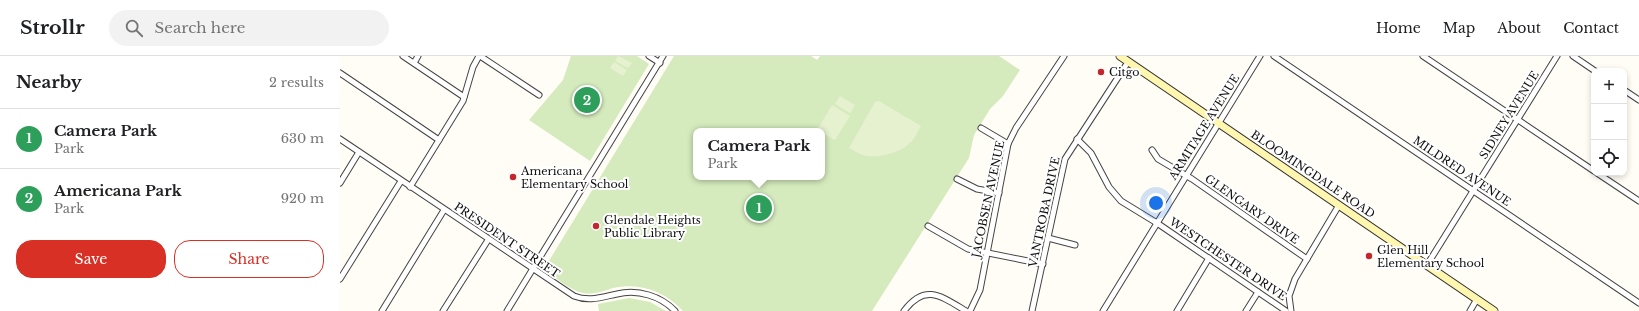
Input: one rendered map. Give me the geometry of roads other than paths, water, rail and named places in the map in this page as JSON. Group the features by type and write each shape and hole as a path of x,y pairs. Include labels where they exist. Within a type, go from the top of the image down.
{"main road":[{"name":"BLOOMINGDALE ROAD","path":"1120,56 1494,311"}],"street":[{"path":"403,56 464,97"},
{"path":"414,63 418,56"},
{"path":"410,187 455,114 464,97 470,76 480,56 539,95"},
{"path":"649,56 660,62"},
{"path":"507,311 664,56"},
{"name":"JACOBSEN AVENUE","path":"970,311 980,290 1008,144 1016,128 1064,56"},
{"name":"ARMITAGE AVENUE","path":"1103,311 1260,56"},
{"name":"MILDRED AVENUE","path":"1274,56 1639,303"},
{"path":"1423,56 1591,169"},
{"name":"SIDNEY AVENUE","path":"1427,265 1557,56"},
{"path":"1573,56 1591,68"},
{"name":"VANTROBA DRIVE","path":"1032,311 1063,164 1077,139 1128,62"},
{"path":"340,73 439,140"},
{"path":"1627,92 1639,100"},
{"path":"980,128 1008,144"},
{"name":"WESTCHESTER DRIVE","path":"1077,139 1091,153 1116,197 1157,223 1286,311"},
{"name":"PRESIDENT STREET","path":"340,140 533,270 578,298 593,299 618,293 637,292 658,298 675,311"},
{"name":"GLENGARY DRIVE","path":"1152,150 1158,159 1186,176 1307,259"},
{"path":"340,183 359,152"},
{"path":"1602,176 1639,201"},
{"path":"957,179 977,190 999,193"},
{"path":"340,279 401,181"},
{"path":"1291,311 1289,296 1291,288 1339,205"},
{"path":"382,311 444,210"},
{"path":"928,226 961,246 987,254 1043,264"},
{"path":"1048,238 1075,245"},
{"path":"443,311 488,240"},
{"path":"1177,311 1209,258"},
{"path":"1246,311 1258,292"},
{"path":"904,311 919,296 929,294 945,298 966,311"},
{"path":"1470,311 1477,299"}],"place":[{"name":"Citgo","path":"1101,72"},
{"name":"Americana Park","path":"587,100"},
{"name":"Americana Elementary School","path":"513,177"},
{"name":"Camera Park","path":"759,208"},
{"name":"Glendale Heights Public Library","path":"596,226"},
{"name":"Glen Hill Elementary School","path":"1369,256"}]}
